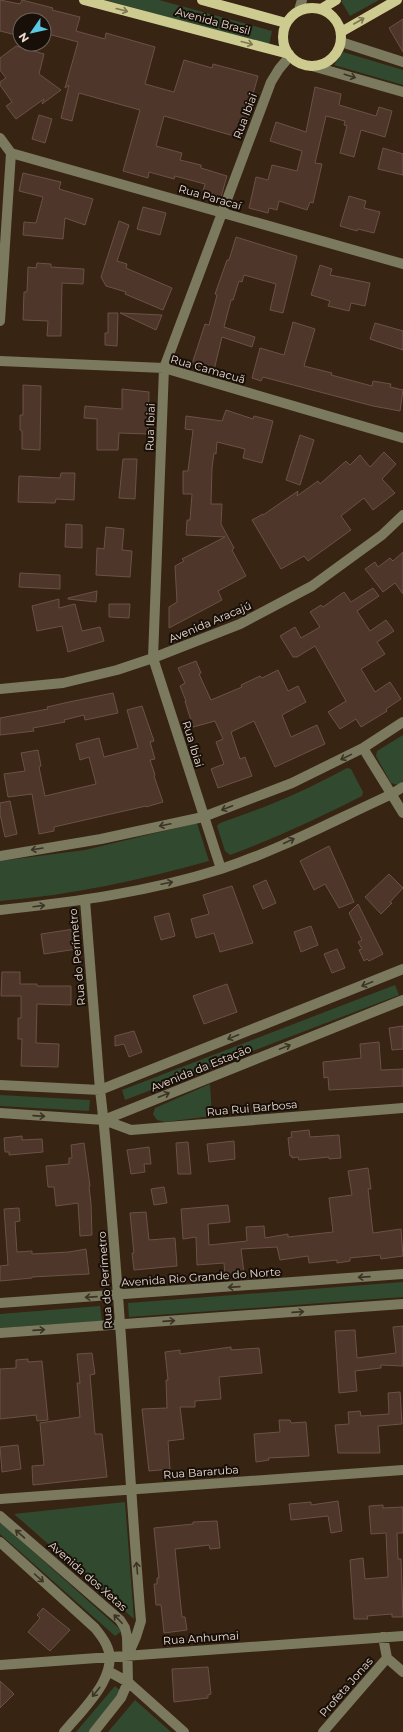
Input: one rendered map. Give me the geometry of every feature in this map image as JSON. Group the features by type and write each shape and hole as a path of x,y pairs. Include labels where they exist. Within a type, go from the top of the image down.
{"main road":[{"name":"Avenida Brasil","path":"84,0 289,55"},
{"name":"Avenida Brasil","path":"202,0 286,23"},
{"path":"321,9 336,0"},
{"path":"341,37 397,0"},
{"path":"310,8 321,9 330,14 337,22 341,37 336,54 325,63 312,66 296,61 289,55 284,44 283,33 286,23 299,10 310,8"}],"street":[{"path":"299,10 302,0"},
{"path":"341,37 403,62"},
{"name":"Rua Ibiai","path":"221,869 153,658 164,368 271,82 289,55"},
{"path":"312,66 403,92"},
{"path":"0,138 11,153 0,321"},
{"name":"Rua Paracaí","path":"11,153 403,264"},
{"name":"Rua Camacuã","path":"0,361 164,368 403,438"},
{"name":"Avenida Aracajú","path":"0,689 63,682 117,670 153,658 240,624 312,586 382,535 403,515"},
{"path":"0,856 101,839 203,817 292,783 363,748 403,722"},
{"path":"363,748 390,795 403,813"},
{"path":"0,910 85,900 174,882 221,869 269,851 390,795 403,787"},
{"name":"Rua do Perímetro","path":"85,900 100,1090 104,1120 119,1295 130,1489 141,1621 136,1638 128,1655"},
{"name":"Avenida da Estação","path":"0,1086 100,1090 403,969"},
{"name":"Avenida da Estação","path":"0,1113 104,1120 403,1000"},
{"name":"Rua Rui Barbosa","path":"104,1120 131,1130 403,1108"},
{"name":"Avenida Rio Grande do Norte","path":"0,1303 403,1274"},
{"path":"0,1333 403,1304"},
{"name":"Rua Bararuba","path":"0,1499 403,1470"},
{"name":"Avenida dos Xetas","path":"0,1516 120,1620 125,1628 128,1637 128,1682 121,1698 94,1732"},
{"path":"0,1542 95,1628 106,1644 110,1656 108,1671 102,1685 64,1732"},
{"name":"Rua Anhumai","path":"0,1665 403,1636"},
{"path":"383,1638 387,1658 403,1672"},
{"name":"Profeta Jonas","path":"323,1732 387,1658"},
{"path":"108,1671 128,1682 184,1732"}],"green space":[{"path":"105,0 159,0 272,31 269,45"},
{"path":"379,0 350,16 341,1"},
{"path":"343,52 403,70 403,85 334,65"},
{"path":"403,735 403,781 398,785 391,783 376,756 377,751"},
{"path":"347,768 351,769 363,792 362,796 264,842 230,855 225,851 217,826 220,823 285,798 317,784"},
{"path":"197,823 209,861 80,891 0,901 0,861 85,850"},
{"path":"395,985 399,995 125,1100 122,1090"},
{"path":"210,1084 212,1116 165,1122 157,1120 153,1114 155,1108"},
{"path":"0,1095 90,1100 89,1111 0,1106"},
{"path":"403,1282 403,1297 129,1317 128,1303"},
{"path":"100,1306 102,1321 0,1328 0,1314"},
{"path":"125,1502 134,1619 14,1514"},
{"path":"0,1522 122,1631 115,1636 0,1534"},
{"path":"115,1686 122,1692 89,1732 76,1732"},
{"path":"135,1700 171,1732 108,1732"}],"building":[{"path":"0,0 20,4 22,0 80,17 76,31 105,39 106,33 155,47 145,84 174,92 184,60 212,68 213,64 258,76 241,138 164,116 156,146 182,153 180,160 201,165 201,168 227,176 221,197 203,191 205,184 175,176 174,179 149,172 148,178 123,171 140,110 79,93 72,121 61,118 69,85 65,88 78,42 52,35 52,12 12,12 12,34 0,31"},
{"path":"403,19 403,52 389,28"},
{"path":"12,49 12,52 37,52 44,54 39,74 61,90 42,104 44,99 16,119 6,106 12,102 0,85 0,82 6,78 0,70 0,58"},
{"path":"315,87 341,94 339,105 376,116 379,107 392,111 385,137 361,130 354,157 340,153 347,126 344,125 345,121 326,116 315,163 322,164 313,203 310,202 307,210 279,201 277,210 269,208 268,213 249,208 256,177 268,180 272,165 297,171 302,151 270,141 276,122 306,132"},
{"path":"39,115 52,119 45,143 32,139"},
{"path":"383,148 403,154 403,175 378,169"},
{"path":"23,173 61,182 59,189 93,199 85,225 65,218 63,239 23,235 24,222 36,223 43,197 19,191"},
{"path":"349,196 366,201 364,208 380,212 374,233 358,229 357,231 340,226"},
{"path":"143,207 166,213 160,235 137,229"},
{"path":"119,221 129,225 117,261 127,264 126,268 172,288 163,310 125,294 126,292 106,286 101,277"},
{"path":"236,237 297,256 283,313 270,310 276,284 244,275 242,282 239,281 233,300 231,300 224,327 255,337 252,347 222,337 214,370 192,364 205,324 209,325 217,295 215,294 227,260 229,260"},
{"path":"37,263 51,264 51,267 84,269 83,284 62,283 61,336 47,336 48,321 23,320 24,292 27,292 28,267 36,268"},
{"path":"320,265 332,269 330,275 370,283 365,306 351,303 349,311 328,306 330,301 311,295"},
{"path":"108,313 118,313 117,346 105,345 105,333 108,333"},
{"path":"120,313 162,315 156,330"},
{"path":"293,322 315,329 304,366 372,386 373,381 391,384 390,387 403,390 400,411 373,406 263,377 261,381 252,378 260,348 284,355"},
{"path":"375,323 403,331 403,350 370,339"},
{"path":"23,385 41,386 40,450 22,449 20,415 23,415"},
{"path":"122,389 149,392 148,434 119,433 118,450 97,450 97,419 84,418 85,406 122,409"},
{"path":"226,410 253,419 254,416 273,421 262,463 243,458 245,449 217,442 216,454 214,453 211,504 222,504 221,524 234,548 232,550 246,576 218,591 222,600 169,628 169,607 177,602 175,566 184,561 182,559 225,537 186,535 187,520 190,520 192,494 183,494 183,471 188,471 193,430 185,429 186,416 222,421"},
{"path":"300,435 314,440 300,485 286,480"},
{"path":"384,452 396,464 382,479 395,493 373,510 364,498 341,516 351,530 308,561 304,556 281,569 252,520 263,515 298,491 297,496 318,481 320,484 346,461 350,465 360,455 370,467"},
{"path":"123,459 137,459 135,499 119,498"},
{"path":"61,473 75,473 74,500 56,499 55,503 18,502 19,476 60,478"},
{"path":"66,524 82,525 82,548 65,547"},
{"path":"106,527 124,529 122,550 132,551 130,577 96,575 97,548 104,549"},
{"path":"403,552 403,594 395,583 383,592 365,569 375,562 378,567 390,558 393,561"},
{"path":"20,573 60,575 60,589 19,587"},
{"path":"373,588 379,596 357,611 370,631 386,620 394,631 377,642 385,654 361,669 375,692 390,682 401,699 386,709 387,711 361,727 356,719 340,729 328,712 346,701 315,646 297,657 293,657 280,636 295,627 301,638 320,627 310,612 321,605 323,607 344,592 351,602"},
{"path":"97,591 96,602 68,599 68,598"},
{"path":"59,599 59,608 75,604 82,631 100,627 104,641 68,652 62,626 37,631 32,606"},
{"path":"109,604 130,604 129,618 109,617"},
{"path":"196,661 201,673 199,674 211,700 242,687 241,685 260,676 262,678 278,670 288,691 298,686 306,702 282,715 291,737 317,725 325,744 275,767 254,721 231,732 240,759 245,757 252,776 218,788 211,769 224,764 216,742 223,739 215,721 193,727 180,686 185,683 178,668"},
{"path":"113,693 118,713 85,720 84,715 64,720 65,722 33,728 34,731 0,735 0,718 48,709 47,707"},
{"path":"142,706 154,741 150,742 155,759 150,760 163,802 54,827 54,831 39,834 32,794 8,797 4,774 25,771 21,753 38,750 41,766 39,767 45,796 96,784 89,757 80,760 76,744 99,738 104,757 138,748 127,710"},
{"path":"10,801 17,834 5,837 0,814 0,803"},
{"path":"329,846 354,902 339,908 325,884 314,890 300,861"},
{"path":"389,874 403,888 390,902 392,903 381,914 365,897"},
{"path":"266,880 276,903 263,909 253,886"},
{"path":"232,886 253,943 220,952 214,933 196,938 191,919 209,914 203,895"},
{"path":"358,904 383,954 369,961 367,959 364,961 359,950 362,949 358,942 362,940 349,913"},
{"path":"169,913 175,936 161,940 154,917"},
{"path":"311,926 318,945 301,952 294,932"},
{"path":"74,929 77,949 44,954 41,934"},
{"path":"337,949 345,968 332,973 324,954"},
{"path":"2,972 20,972 20,984 37,984 37,986 71,986 71,1005 37,1004 36,1043 59,1044 58,1067 21,1066 22,1039 18,1039 18,1018 21,1018 21,996 1,996"},
{"path":"227,984 237,1012 204,1024 193,996"},
{"path":"403,1026 403,1049 392,1050 389,1028"},
{"path":"134,1031 142,1052 129,1057 124,1044 115,1046 115,1036"},
{"path":"379,1042 381,1070 403,1069 403,1086 329,1090 328,1077 324,1078 323,1062 361,1058 360,1044"},
{"path":"309,1130 310,1137 339,1135 341,1158 329,1159 329,1157 299,1160 298,1157 292,1158 292,1156 290,1156 288,1138 292,1137 291,1132"},
{"path":"22,1136 22,1140 42,1139 43,1152 9,1155 9,1152 5,1152 4,1138"},
{"path":"234,1141 235,1159 209,1162 207,1144"},
{"path":"188,1142 191,1174 178,1174 176,1143"},
{"path":"84,1143 90,1186 92,1235 80,1236 78,1203 56,1206 54,1187 48,1187 46,1166 69,1164 69,1158 72,1158 71,1145"},
{"path":"149,1147 151,1164 144,1164 145,1172 131,1174 127,1150"},
{"path":"368,1168 371,1189 368,1189 373,1233 401,1229 403,1256 381,1259 380,1255 350,1258 350,1261 337,1263 337,1260 309,1263 308,1256 280,1260 277,1247 241,1249 244,1273 225,1276 224,1263 197,1265 196,1237 183,1239 181,1209 228,1205 230,1222 208,1224 209,1245 247,1241 246,1227 264,1226 265,1238 288,1234 288,1237 333,1232 329,1198 352,1195 348,1171"},
{"path":"164,1187 167,1203 154,1205 151,1189"},
{"path":"19,1208 20,1221 15,1222 17,1252 32,1251 32,1254 69,1252 86,1249 89,1274 32,1277 0,1281 0,1266 8,1265 4,1209"},
{"path":"146,1212 149,1240 175,1238 177,1266 134,1270 130,1213"},
{"path":"403,1326 403,1366 381,1365 381,1368 355,1371 357,1391 339,1393 335,1331 355,1330 357,1358 396,1353 393,1327"},
{"path":"231,1347 231,1350 259,1348 262,1373 219,1377 221,1399 195,1401 195,1407 180,1407 184,1439 168,1441 170,1469 149,1471 142,1409 167,1408 166,1380 168,1380 165,1352 180,1350 180,1354"},
{"path":"92,1353 95,1374 90,1375 95,1434 102,1434 107,1477 33,1485 32,1466 44,1465 40,1423 80,1417 77,1383 80,1383 77,1354"},
{"path":"28,1359 28,1362 42,1361 48,1420 37,1421 36,1415 0,1419 0,1369 16,1368 16,1360"},
{"path":"400,1392 402,1424 378,1426 380,1453 338,1453 335,1425 349,1424 348,1412 360,1411 361,1416 389,1414 388,1393"},
{"path":"279,1420 290,1420 291,1423 306,1422 309,1456 268,1458 269,1460 256,1462 254,1434 280,1432"},
{"path":"18,1445 21,1469 2,1472 0,1447"},
{"path":"338,1501 342,1531 331,1533 328,1516 291,1520 289,1504 311,1502 311,1505"},
{"path":"383,1505 383,1508 403,1507 403,1533 397,1533 398,1559 401,1559 403,1617 392,1617 392,1614 367,1616 368,1619 354,1619 350,1560 363,1558 365,1579 388,1577 386,1533 371,1534 369,1506"},
{"path":"217,1521 220,1548 210,1549 209,1545 175,1549 182,1617 185,1617 187,1630 164,1633 161,1605 156,1605 154,1584 157,1584 157,1578 159,1578 154,1528 193,1524 193,1522"},
{"path":"43,1608 70,1630 50,1651 28,1632 40,1618 37,1615"},
{"path":"208,1667 211,1694 208,1695 208,1698 174,1702 172,1669"},
{"path":"0,1681 14,1694 0,1708"}]}
